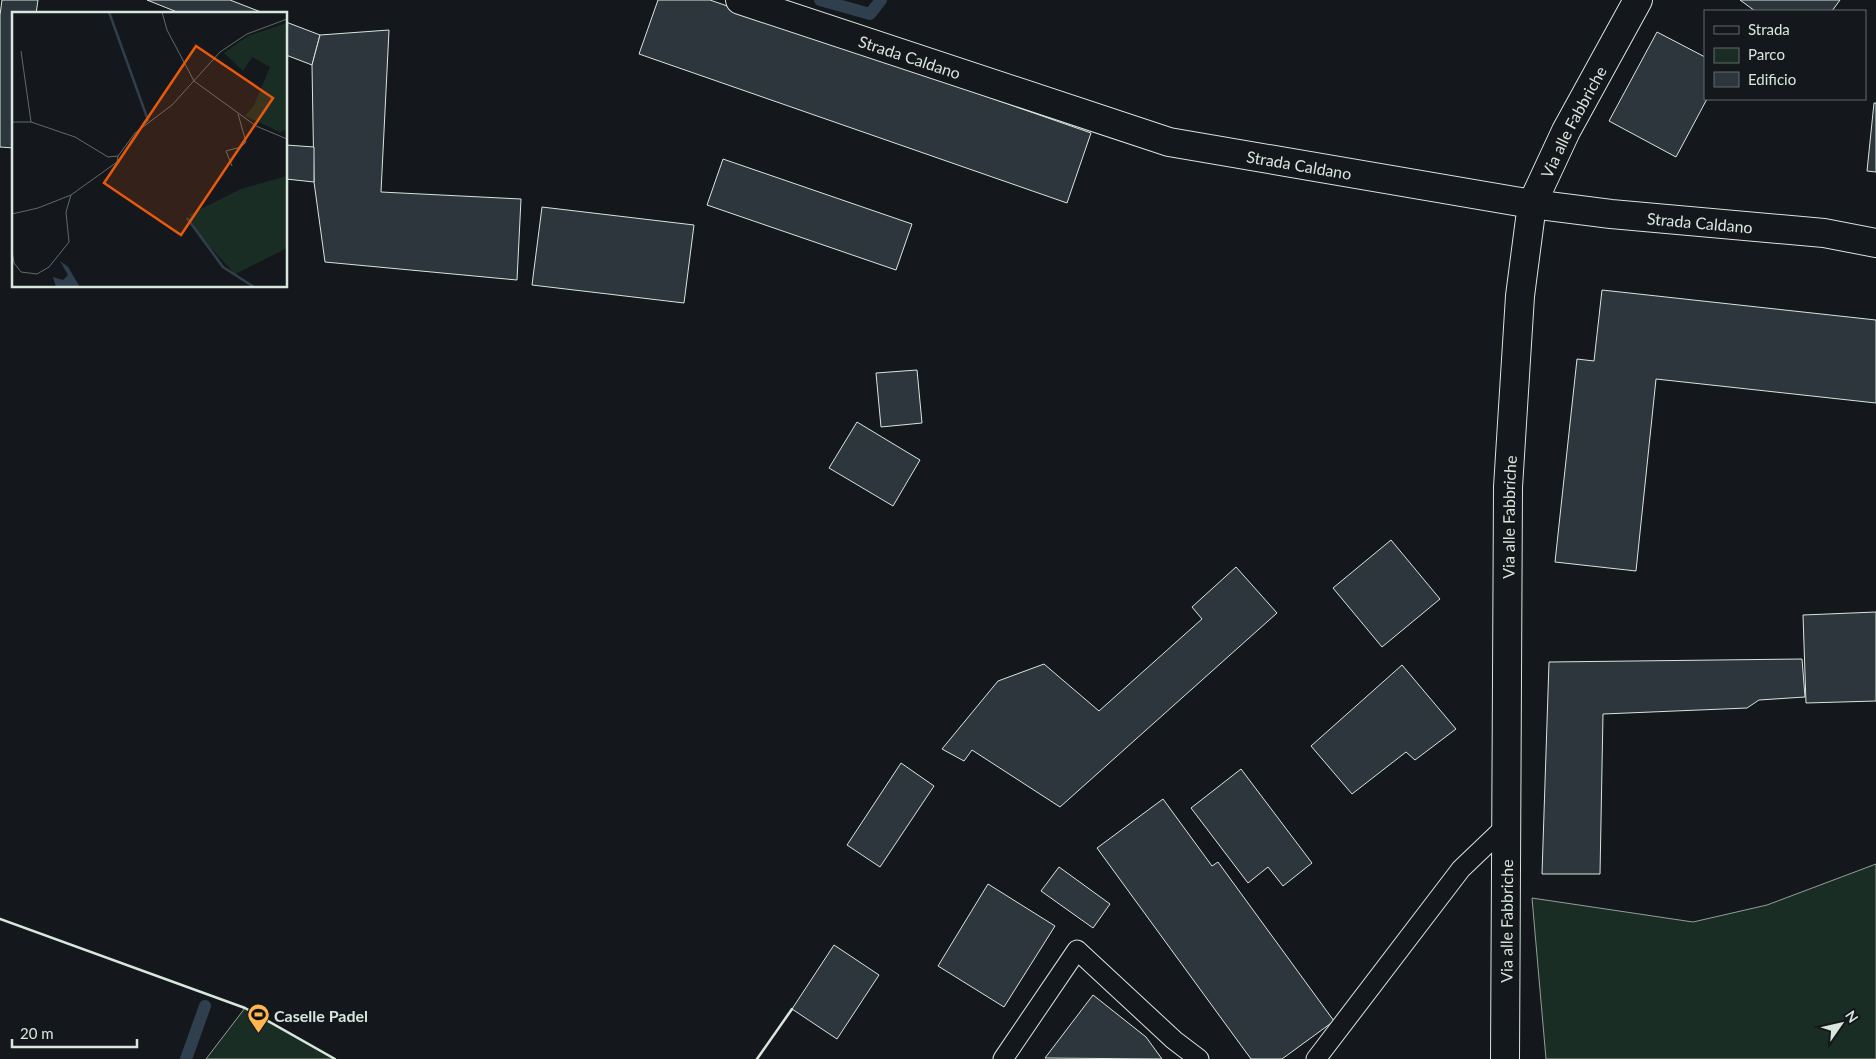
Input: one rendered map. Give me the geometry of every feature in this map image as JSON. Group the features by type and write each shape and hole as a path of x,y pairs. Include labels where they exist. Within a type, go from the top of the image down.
{"street":[{"name":"Strada Caldano","path":"740,0 1169,142 1532,204 1611,214 1824,233 1876,243"},
{"name":"Via alle Fabbriche","path":"1505,1059 1508,487 1520,296 1532,204 1566,131 1638,0"}],"lane":[{"path":"1316,1059 1461,870 1506,826"},
{"path":"1003,1059 1077,950 1174,1040 1199,1059"}],"green space":[{"path":"1876,864 1876,1059 1546,1059 1532,898 1693,922 1767,905"},
{"name":"Caselle Padel","path":"245,1008 335,1059 206,1059"}],"building":[{"path":"2,0 38,0 36,12 12,12 12,148 0,147 0,15"},
{"path":"147,0 230,0 261,12 177,12"},
{"path":"658,0 710,0 1091,133 1067,203 639,54"},
{"path":"1740,0 1840,0 1833,10 1754,10"},
{"path":"288,23 320,35 312,65 288,56"},
{"path":"389,30 381,192 521,199 517,280 325,262 314,182 312,65 320,35"},
{"path":"1657,32 1704,56 1704,100 1706,100 1676,157 1609,121"},
{"path":"1874,103 1876,103 1876,172 1867,171"},
{"path":"288,145 314,147 314,182 288,179"},
{"path":"723,159 912,224 896,270 707,205"},
{"path":"542,207 694,225 684,303 532,285"},
{"path":"1602,290 1876,320 1876,403 1656,379 1636,571 1555,562 1577,359 1594,361"},
{"path":"917,370 922,423 881,427 876,373"},
{"path":"857,422 920,460 893,506 829,468"},
{"path":"1391,540 1440,599 1382,647 1333,588"},
{"path":"1236,567 1277,613 1060,807 972,750 964,761 942,749 998,681 1044,664 1099,711 1202,619 1192,607"},
{"path":"1876,612 1876,701 1806,703 1803,615"},
{"path":"1802,659 1805,697 1759,700 1747,708 1603,714 1600,874 1542,874 1549,662"},
{"path":"1402,665 1456,729 1415,760 1406,752 1352,794 1311,746"},
{"path":"901,763 934,786 880,867 847,845"},
{"path":"1241,769 1312,863 1283,886 1268,867 1248,883 1191,808"},
{"path":"1163,799 1212,866 1218,862 1334,1021 1282,1059 1251,1059 1097,848"},
{"path":"1059,867 1110,904 1093,928 1041,891"},
{"path":"988,884 1055,926 1004,1007 938,966"},
{"path":"834,945 879,975 837,1039 792,1009"},
{"path":"1093,995 1146,1037 1162,1059 1045,1058"}],"waterway":[{"path":"820,0 870,14 881,0"},
{"path":"186,1059 205,1006"}],"wall":[{"path":"0,919 245,1008 335,1059"},
{"path":"757,1059 792,1009"}],"place":[{"name":"Caselle Padel","path":"258,1034"}]}
